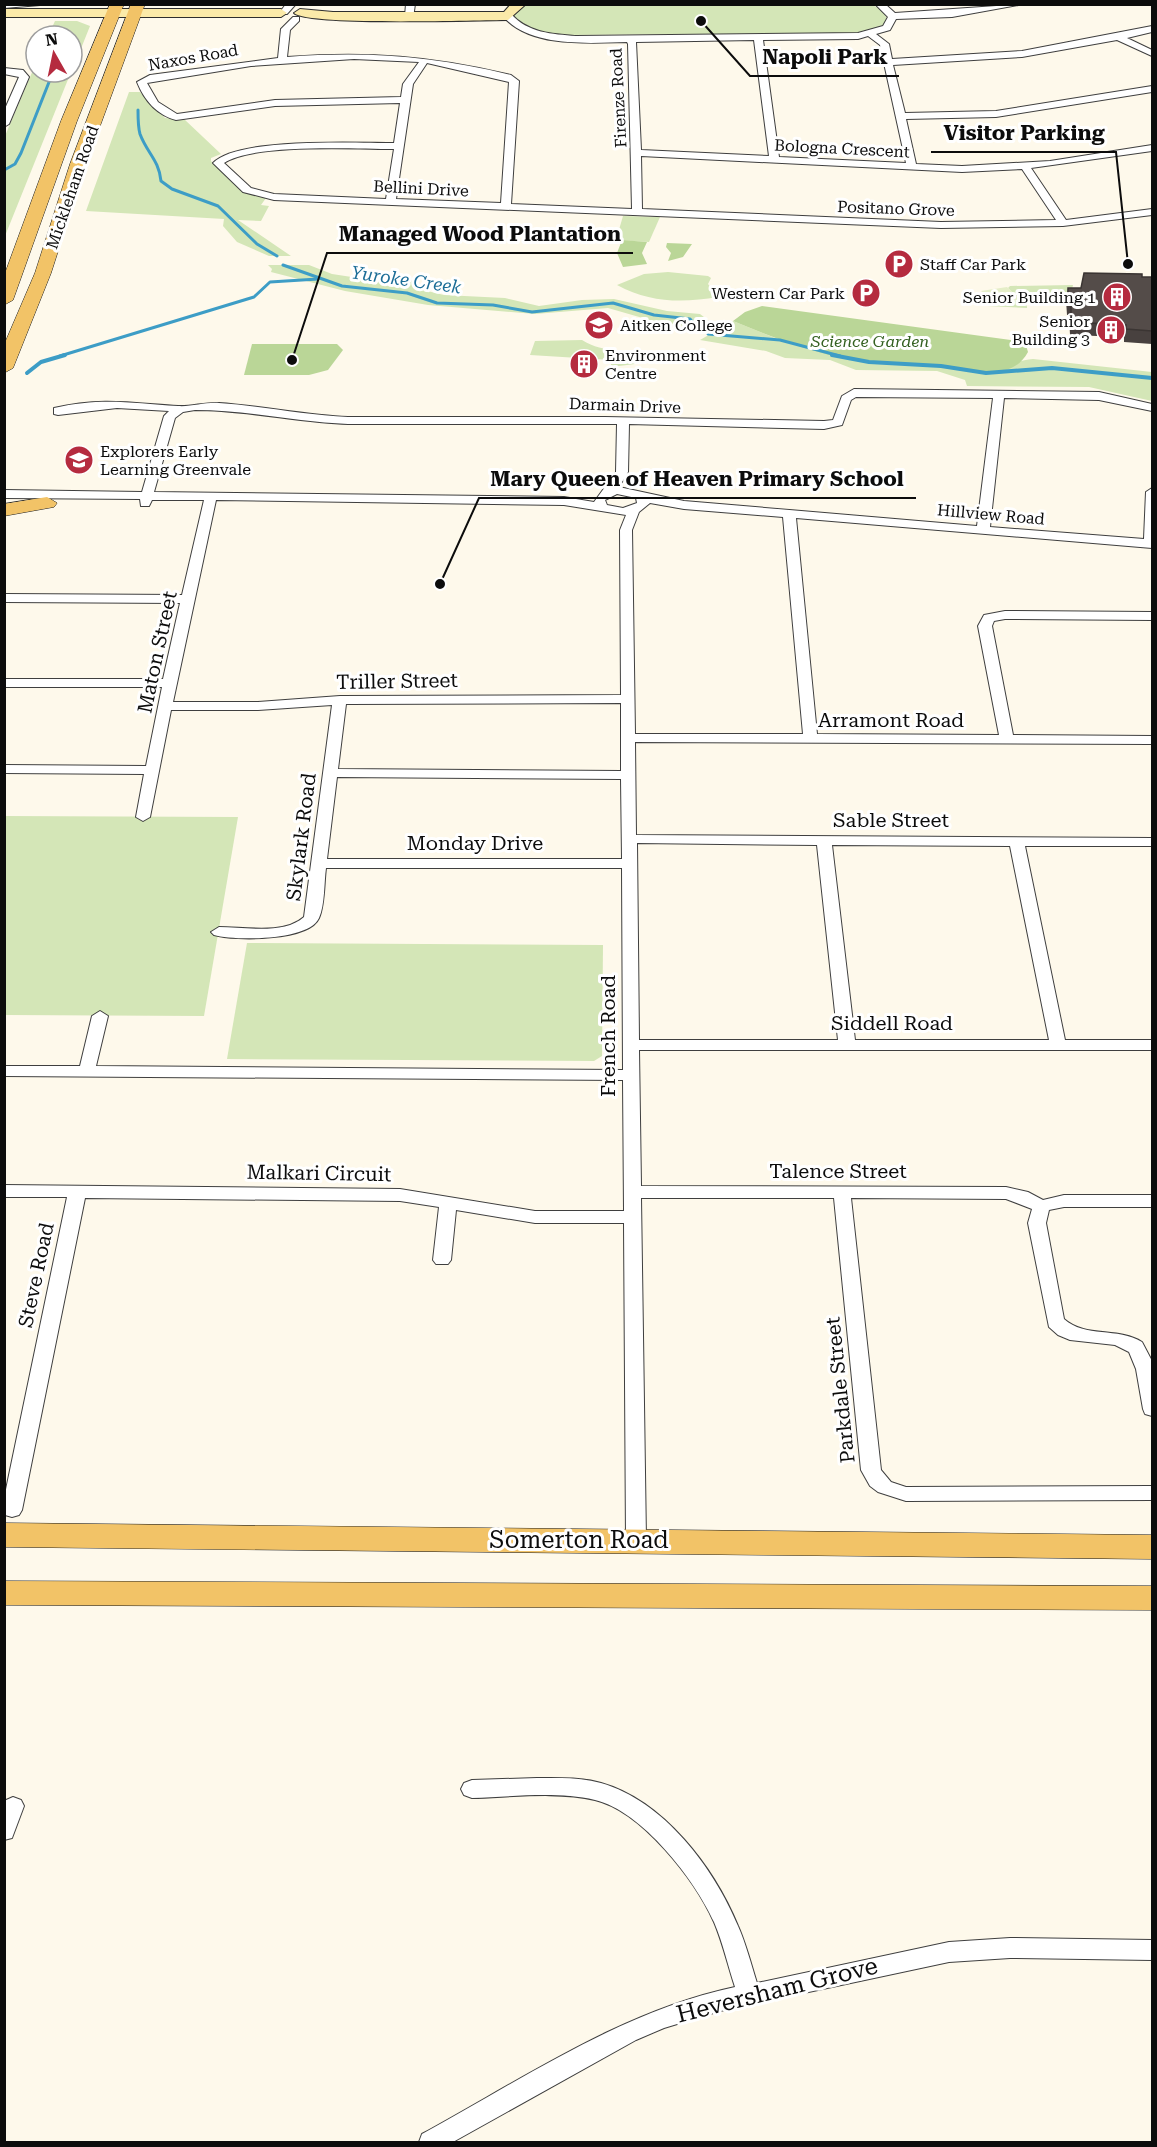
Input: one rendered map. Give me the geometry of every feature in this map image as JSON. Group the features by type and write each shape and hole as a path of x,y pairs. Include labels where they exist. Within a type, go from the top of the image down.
{"main road":[{"name":"Mickleham Road","path":"4,300 69,121 116,10"},
{"name":"Mickleham Road","path":"4,368 42,273 90,132 134,16"},
{"path":"6,498 47,503"},
{"name":"Somerton Road","path":"12,1524 636,1540 1152,1547"},
{"path":"4,1593 1149,1600"}],"street":[{"path":"4,5 48,4"},
{"path":"153,4 167,13"},
{"path":"134,16 167,13 333,16 411,10 508,16 520,4"},
{"path":"879,4 893,16 952,14 1020,4"},
{"path":"4,15 116,10 134,16 290,15"},
{"path":"4,15 77,17 116,10"},
{"path":"282,60 290,15"},
{"name":"Firenze Road","path":"508,16 519,29 535,34 630,40 633,44 637,211"},
{"path":"630,40 836,38 871,34 887,28 893,16"},
{"path":"77,17 106,35"},
{"path":"888,62 992,58 1046,52 1152,29"},
{"path":"871,34 884,42 912,167"},
{"path":"758,37 774,160"},
{"path":"1118,37 1152,53"},
{"name":"Naxos Road","path":"406,100 275,102 180,117 166,114 148,96 142,82 152,78 207,68 282,60 424,60 508,77 514,81 506,208"},
{"path":"391,201 409,79 424,60"},
{"path":"4,71 20,72 24,75 4,124"},
{"path":"900,116 969,116 1026,111 1152,89"},
{"name":"Bellini Drive","path":"399,146 282,147 220,159 219,164 242,186 261,195 506,208 637,211"},
{"name":"Bologna Crescent","path":"636,153 912,167 1025,166 1083,160 1152,148"},
{"path":"1025,166 1063,223"},
{"name":"Positano Grove","path":"637,211 941,225 1063,223 1152,212"},
{"name":"Darmain Drive","path":"58,411 78,406 158,406 177,409 236,408 314,419 824,425 838,422 849,394 1105,396 1152,407"},
{"path":"983,530 999,395"},
{"path":"146,499 170,416 177,409"},
{"path":"623,422 622,472 638,502"},
{"path":"605,501 622,472"},
{"path":"1151,544 1152,492"},
{"path":"6,498 638,502"},
{"path":"47,503 146,499"},
{"name":"Maton Street","path":"143,817 210,499"},
{"path":"605,501 620,512 638,502"},
{"path":"605,501 626,531"},
{"name":"Hillview Road","path":"638,502 1151,544"},
{"name":"French Road","path":"636,1540 631,1217 630,738 626,531 638,502"},
{"path":"789,513 810,739"},
{"path":"4,598 188,599"},
{"path":"1007,740 985,626 989,618 1005,615 1152,616"},
{"path":"4,683 170,683"},
{"name":"Triller Street","path":"166,706 258,706 340,700 628,699"},
{"name":"Skylark Road","path":"219,932 282,933 301,928 312,918 340,700"},
{"name":"Arramont Road","path":"630,738 1152,740"},
{"path":"4,769 153,770"},
{"path":"331,773 630,775"},
{"name":"Sable Street","path":"630,839 1152,842"},
{"path":"824,840 847,1044"},
{"path":"1017,841 1058,1045"},
{"name":"Monday Drive","path":"319,863 630,864"},
{"path":"87,1071 100,1016"},
{"name":"Siddell Road","path":"631,1045 1152,1045"},
{"path":"4,1071 631,1075"},
{"name":"Malkari Circuit","path":"4,1191 400,1195 422,1196 448,1204 535,1217 631,1217"},
{"name":"Steve Road","path":"12,1524 77,1192"},
{"name":"Talence Street","path":"632,1192 1006,1193 1022,1196 1041,1206"},
{"name":"Parkdale Street","path":"842,1192 871,1470 876,1483 886,1489 906,1494 1152,1493"},
{"path":"1152,1201 1064,1201 1041,1206 1038,1223 1055,1322 1062,1331 1077,1337 1115,1338 1132,1344 1142,1355 1152,1409"},
{"path":"442,1260 448,1204"},
{"path":"472,1789 599,1792 619,1800 649,1821 706,1886 726,1924 749,1994"},
{"path":"4,1831 13,1806"},
{"name":"Heversham Grove","path":"431,2142 628,2033 689,2009 749,1994 949,1952 1010,1948 1152,1950"}],"green space":[{"path":"525,4 871,4 883,11 887,19 884,25 862,33 561,35 533,31 513,18 513,14"},
{"path":"55,21 77,21 90,26 84,41 84,24 54,24"},
{"path":"27,84 66,84 5,236 5,136"},
{"path":"129,92 140,92 165,118 184,119 221,154 211,158 211,161 241,191 266,198 261,205 269,206 261,221 238,220 291,256 269,256 237,242 223,226 224,219 86,211"},
{"path":"623,216 660,217 649,242 616,240"},
{"path":"622,240 647,242 642,253 647,264 623,267 617,253"},
{"path":"667,243 692,244 683,257 668,261 671,253 666,247"},
{"path":"268,265 309,265 332,274 391,283 415,280 423,290 444,295 505,298 539,306 582,300 614,299 667,311 700,314 713,324 700,332 683,329 680,322 667,325 608,308 535,314 428,305 345,291 271,272 272,269"},
{"path":"668,272 708,276 711,278 708,284 718,297 667,300 642,295 617,285 644,274"},
{"path":"1073,285 1070,299 1027,297 1027,308 987,306 1020,300 1008,288 1010,286"},
{"path":"1007,287 1020,300 994,303 981,291"},
{"name":"Science Garden","path":"762,306 1025,342 1028,352 1011,368 988,372 852,360 800,346 733,321 745,312"},
{"path":"733,321 780,340 986,373 1033,359 1152,372 1152,401 1089,387 967,386 965,380 937,371 856,370 830,360 785,358 766,351 700,340"},
{"path":"582,340 599,348 634,354 651,362 611,367 611,360 530,355 535,341"},
{"path":"252,344 337,344 343,350 328,370 309,375 244,375"},
{"path":"5,816 238,817 204,1016 5,1015"},
{"path":"247,943 603,945 602,1056 594,1061 227,1059"}],"building":[{"path":"1084,273 1142,274 1142,277 1152,277 1152,331 1126,329 1126,325 1071,322 1068,288 1081,288"}],"waterway":[{"path":"6,169 15,164 21,153 48,84"},
{"name":"Yuroke Creek","path":"138,110 140,134 158,167 161,181 172,189 218,206 257,244 277,256"},
{"name":"Yuroke Creek","path":"283,265 342,286 407,293 437,303 493,305 532,312 613,303 654,315 690,319 700,332"},
{"path":"60,356 254,297 270,282 318,279"},
{"path":"708,334 780,340 840,356"},
{"path":"27,373 41,362 65,355"},
{"path":"832,355 869,362 941,366 986,373 1052,368 1152,378"}],"place":[{"name":"Napoli Park","path":"701,21"},
{"name":"Staff Car Park","path":"899,264"},
{"name":"Visitor Parking","path":"1128,264"},
{"name":"Western Car Park","path":"866,293"},
{"name":"Senior Building 1","path":"1117,297"},
{"name":"Aitken College","path":"599,325"},
{"name":"Senior Building 3","path":"1111,330"},
{"name":"Managed Wood Plantation","path":"292,360"},
{"name":"Environment Centre","path":"584,364"},
{"name":"Explorers Early Learning Greenvale","path":"79,460"},
{"name":"Mary Queen of Heaven Primary School","path":"440,584"}]}
